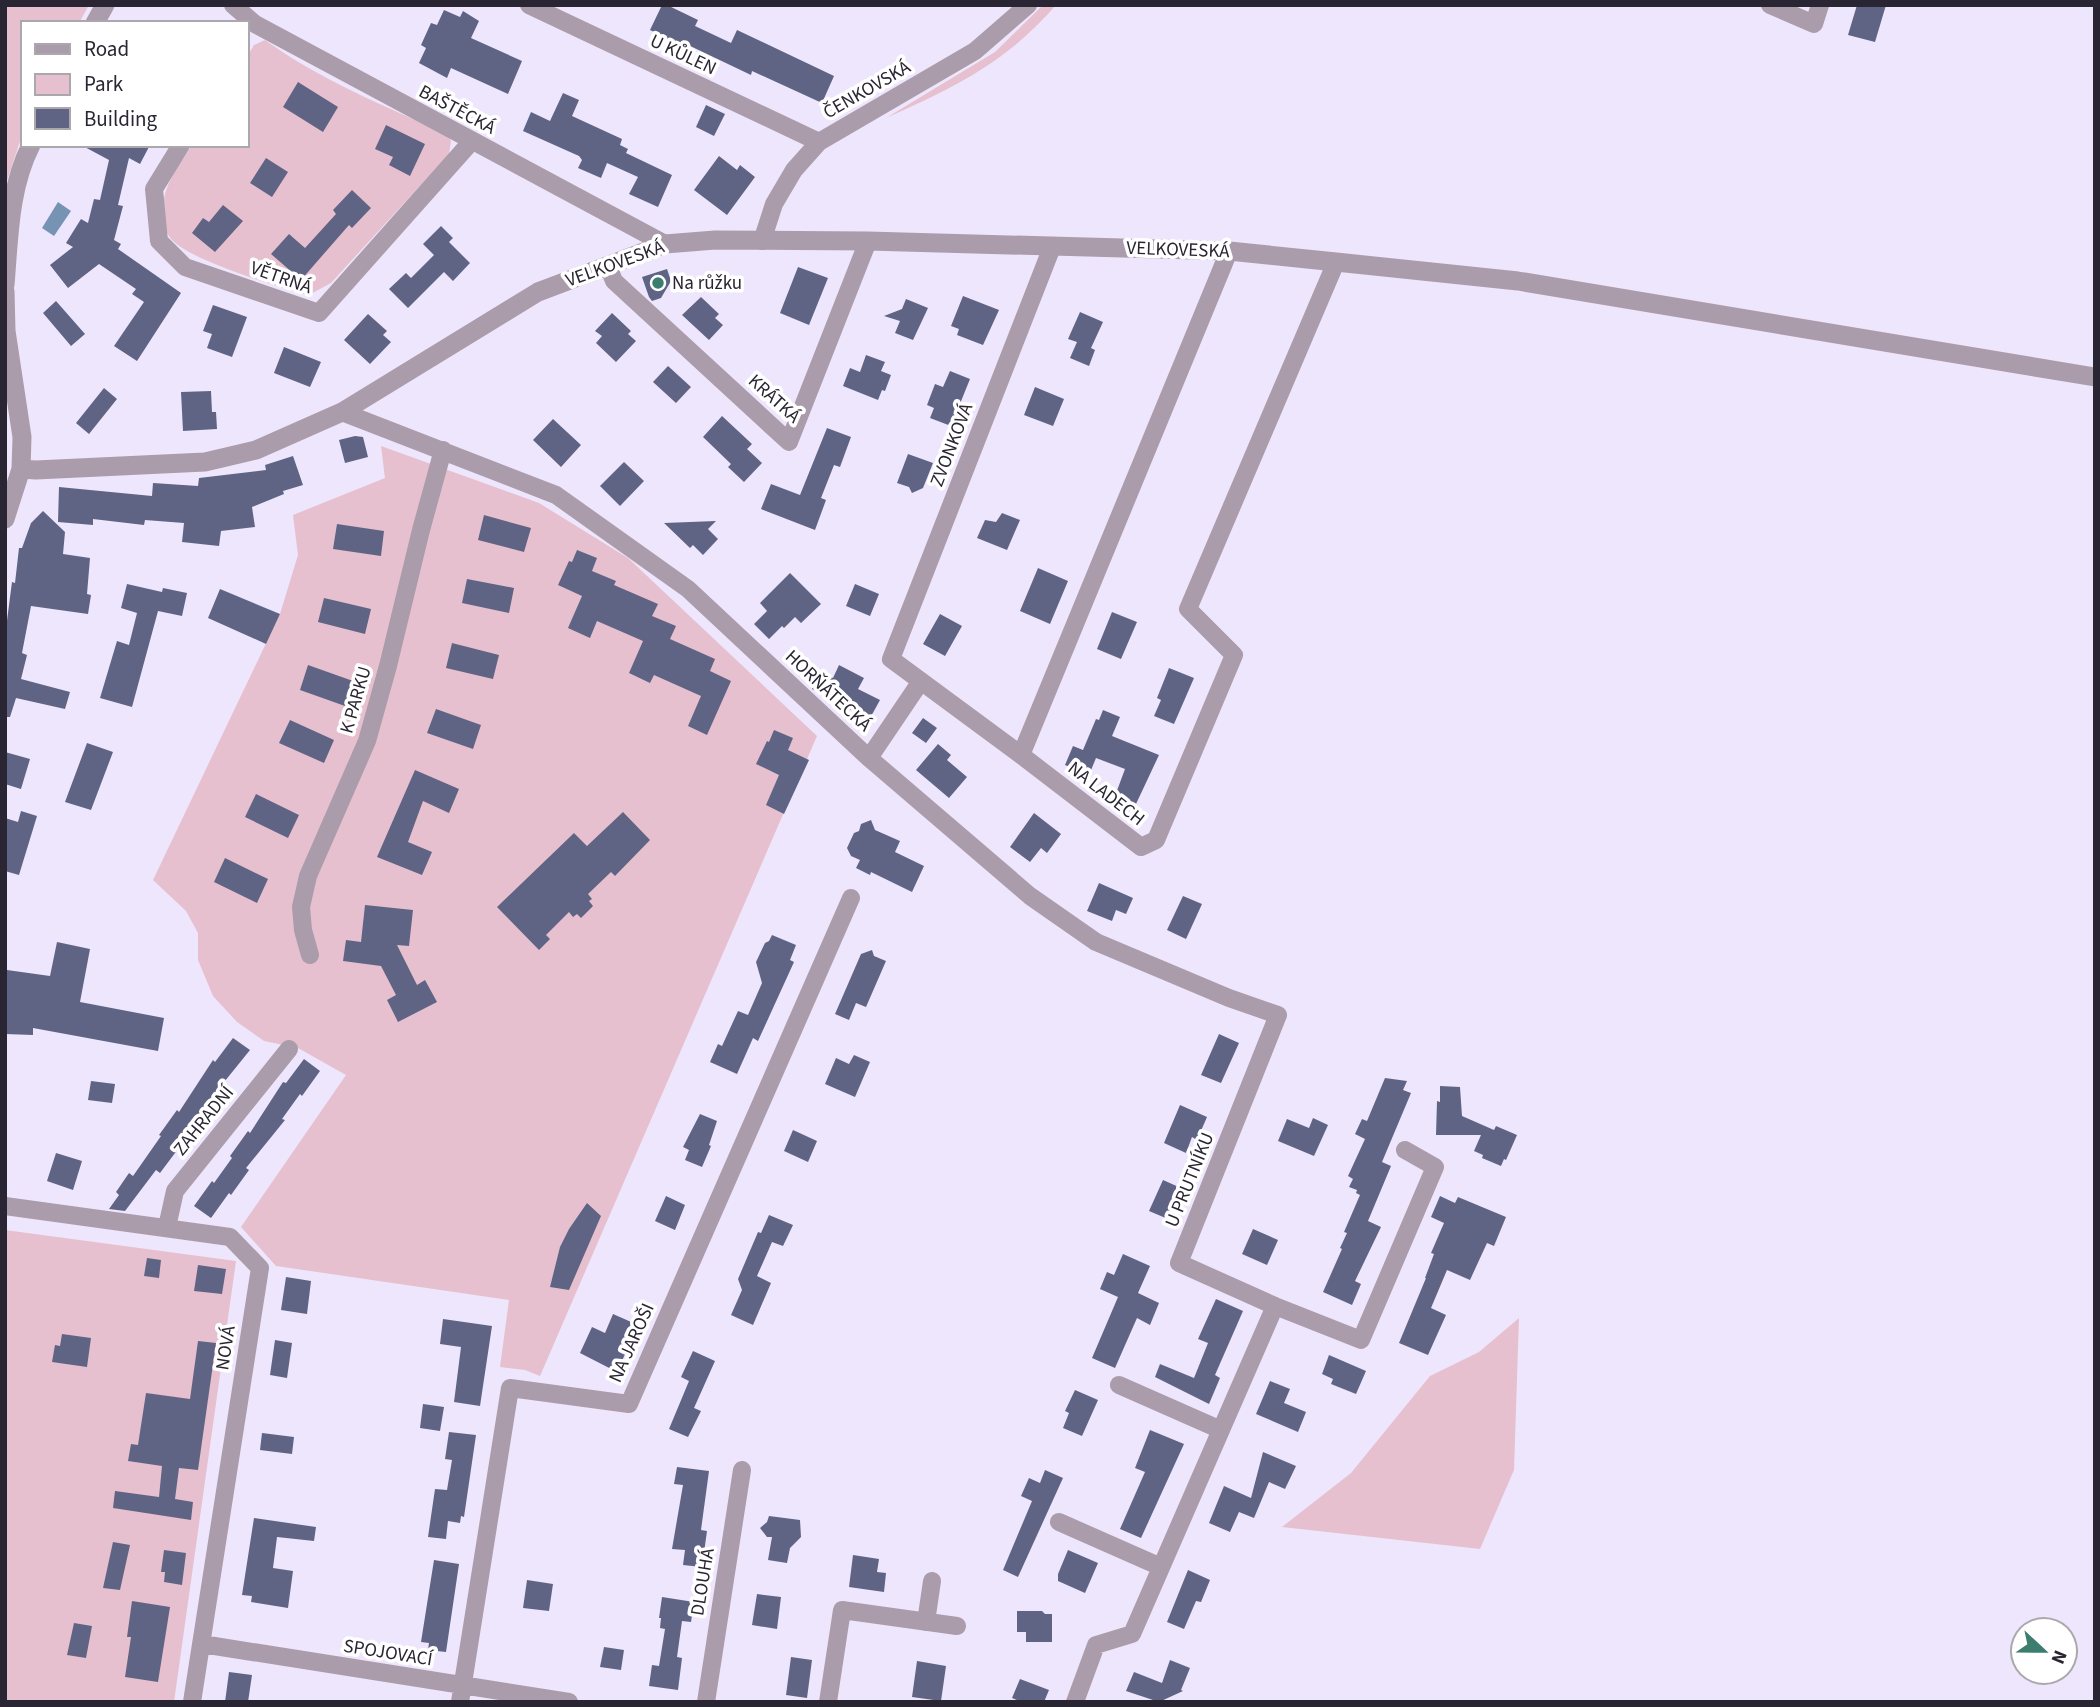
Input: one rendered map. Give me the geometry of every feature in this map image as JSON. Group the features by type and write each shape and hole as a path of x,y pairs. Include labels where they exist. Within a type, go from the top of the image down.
{"street":[{"path":"96,21 105,5"},
{"name":"BAŠTĚCKÁ","path":"233,5 245,21"},
{"name":"U KŮLEN","path":"529,5 819,142"},
{"name":"ČENKOVSKÁ","path":"762,241 774,204 794,170 819,142 975,51 1028,5"},
{"path":"1770,5 1814,24 1820,5"},
{"name":"BAŠTĚCKÁ","path":"251,30 665,244"},
{"name":"VĚTRNÁ","path":"179,147 154,189 159,241 185,267 319,313 471,142"},
{"path":"5,285 10,211 30,147"},
{"name":"VELKOVESKÁ","path":"21,469 205,462 256,450 342,412 538,292 665,244 715,240 868,241 1229,251 1518,281 2095,377"},
{"name":"KRÁTKÁ","path":"608,266 614,281 789,442 868,241"},
{"name":"ZVONKOVÁ","path":"921,681 891,659 1052,247"},
{"path":"869,758 921,681 1021,755 1229,251"},
{"name":"NA LADECH","path":"1021,755 1141,847 1156,840 1234,655 1188,609 1336,262"},
{"path":"5,291 6,331 22,438 21,469 5,519"},
{"name":"HORŇÁTECKÁ","path":"342,412 556,495 688,589 869,758 1030,896 1096,942 1217,993 1278,1015"},
{"name":"K PARKU","path":"310,955 303,930 301,907 308,876 367,741 443,450"},
{"name":"NA JAROŠI","path":"461,1694 510,1388 629,1404 851,898"},
{"name":"U PRUTNÍKU","path":"1278,1015 1179,1263 1275,1306 1361,1340 1435,1167 1405,1150"},
{"name":"ZAHRADNÍ","path":"167,1227 175,1191 289,1049"},
{"name":"NOVÁ","path":"5,1206 230,1237 260,1268 192,1702"},
{"path":"1075,1702 1096,1646 1132,1634 1275,1306"},
{"path":"1119,1385 1221,1430"},
{"name":"DLOUHÁ","path":"706,1702 742,1470"},
{"path":"1059,1522 1161,1567"},
{"path":"926,1622 932,1581"},
{"path":"828,1702 842,1610 957,1626"},
{"name":"SPOJOVACÍ","path":"202,1644 461,1694 569,1702"}],"green space":[{"path":"5,5 89,5 80,21 21,21 21,138 5,187"},
{"path":"1043,5 1056,5 1018,43 998,58 934,96 886,118 995,52"},
{"path":"265,40 331,80 449,135 451,141 449,154 331,283 309,295 249,277 191,253 169,236 164,223 166,191 191,147 248,147 248,55 254,45"},
{"path":"381,446 539,503 628,558 817,736 540,1376 525,1370 500,1367 509,1300 276,1266 241,1227 346,1075 298,1048 264,1041 237,1022 213,996 198,960 198,933 186,911 153,880 280,614 298,555 293,515 385,478"},
{"path":"5,1230 236,1261 174,1702 5,1702"},
{"path":"1519,1318 1514,1470 1480,1549 1282,1527 1351,1473 1430,1376 1479,1352"}],"water":[{"path":"58,202 71,211 54,236 42,228"}],"building":[{"path":"662,5 698,20 695,26 731,43 737,30 834,76 822,103 752,71 751,75 650,30"},
{"path":"1857,5 1886,5 1875,42 1848,35"},
{"path":"444,10 460,17 463,11 479,21 471,38 522,61 508,94 451,68 447,78 419,63 426,48 421,45 431,23 437,25"},
{"path":"298,82 338,107 323,132 283,107"},
{"path":"563,93 579,100 572,116 622,139 620,145 628,149 626,153 672,175 658,207 629,194 638,177 607,163 601,178 578,168 582,160 579,156 523,131 531,112 550,121"},
{"path":"706,105 725,114 714,136 696,127"},
{"path":"386,125 425,144 410,176 389,165 393,157 375,149"},
{"path":"85,147 149,147 140,164 129,158 118,205 123,206 114,240 121,244 118,249 181,293 137,361 114,346 144,302 132,294 136,289 99,264 68,288 50,265 73,247 66,243 81,219 88,223 94,199 100,200 109,160"},
{"path":"719,156 737,170 740,165 755,177 727,215 694,190"},
{"path":"266,158 288,172 272,197 250,183"},
{"path":"352,190 371,208 352,228 349,225 301,280 271,254 289,234 305,248 336,214 333,210"},
{"path":"223,205 243,221 215,252 192,233 203,218 209,222"},
{"path":"441,226 453,238 449,242 470,263 453,281 444,272 408,308 389,289 406,273 411,278 434,255 423,244"},
{"path":"798,267 828,278 809,325 780,313"},
{"path":"667,269 671,281 661,298 652,301 642,277"},
{"path":"963,296 999,310 983,345 957,335 959,329 951,326"},
{"path":"701,297 719,314 715,318 723,325 709,340 682,315"},
{"path":"906,299 928,308 913,340 895,333 900,321 884,316 902,309"},
{"path":"56,301 85,334 71,346 43,313"},
{"path":"213,305 247,317 232,357 207,348 212,334 203,331"},
{"path":"1080,312 1103,322 1091,348 1095,350 1089,366 1070,358 1077,342 1068,339"},
{"path":"612,313 631,331 628,334 636,341 616,362 596,343 602,336 595,331"},
{"path":"368,314 387,331 383,335 391,342 370,364 344,340"},
{"path":"284,347 321,362 310,387 274,373"},
{"path":"866,355 885,362 881,371 891,375 878,400 843,386 850,368 860,372"},
{"path":"668,366 691,387 676,403 653,382"},
{"path":"950,371 970,379 951,426 930,418 934,408 927,405 935,384 943,387"},
{"path":"1035,387 1064,399 1053,426 1024,415"},
{"path":"104,388 117,399 89,434 76,423"},
{"path":"211,391 212,412 216,412 217,429 183,431 181,392"},
{"path":"722,416 752,444 747,449 762,463 744,482 728,467 731,464 703,437"},
{"path":"553,419 581,445 561,467 533,440"},
{"path":"827,428 851,437 840,467 834,465 821,498 826,500 815,530 761,509 771,484 800,495"},
{"path":"363,437 368,457 345,463 339,440"},
{"path":"908,454 933,463 923,488 912,493 909,487 897,483"},
{"path":"293,456 303,485 283,491 284,494 252,507 255,527 221,531 219,546 182,542 184,523 145,520 144,525 93,519 93,525 58,522 59,487 152,496 153,483 198,486 199,478 266,470 265,465"},
{"path":"624,462 644,481 620,506 600,486"},
{"path":"43,511 65,532 63,554 90,558 87,594 91,595 88,614 31,606 22,653 27,655 21,679 70,692 65,709 16,698 10,717 5,717 5,636 12,582 15,583 19,548 22,548 31,523"},
{"path":"1002,513 1020,520 1007,550 977,538 985,520 996,522"},
{"path":"484,515 531,528 524,552 478,540"},
{"path":"716,521 708,529 718,539 703,555 693,545 690,548 664,523"},
{"path":"337,524 384,531 381,556 333,549"},
{"path":"577,550 597,558 592,571 616,581 614,585 658,604 652,616 676,626 670,639 715,659 710,671 731,681 707,735 688,726 701,696 654,675 650,683 629,673 643,641 597,621 590,638 568,628 582,596 558,585"},
{"path":"1038,568 1068,581 1050,624 1020,611"},
{"path":"790,573 821,604 801,623 795,617 769,639 754,624 767,611 760,603"},
{"path":"467,579 514,588 509,613 462,603"},
{"path":"127,584 162,592 163,588 187,593 182,616 158,611 132,707 100,698 117,641 129,645 137,613 121,608"},
{"path":"855,584 879,594 870,616 846,606"},
{"path":"220,589 280,614 266,644 208,618"},
{"path":"324,598 371,609 365,634 318,622"},
{"path":"1112,612 1137,622 1121,659 1097,649"},
{"path":"940,614 962,626 945,656 923,644"},
{"path":"452,643 499,655 493,679 446,668"},
{"path":"308,665 353,681 345,706 300,690"},
{"path":"839,665 864,678 858,689 880,700 869,720 812,689 821,672 833,678"},
{"path":"1169,668 1194,678 1174,724 1154,716 1161,700 1157,698"},
{"path":"436,709 481,725 473,749 427,733"},
{"path":"1103,710 1120,717 1112,736 1159,755 1136,804 1115,796 1125,769 1096,758 1089,775 1065,765 1073,746 1083,750 1096,719 1099,720"},
{"path":"923,718 937,728 926,743 912,733"},
{"path":"290,720 334,740 324,763 279,743"},
{"path":"774,730 793,738 788,750 809,760 784,814 766,805 779,775 756,764"},
{"path":"87,743 113,752 91,810 65,802"},
{"path":"938,744 951,755 947,760 967,777 949,798 916,770"},
{"path":"5,752 30,759 21,789 5,784"},
{"path":"415,770 459,789 449,813 423,801 408,842 432,852 422,875 377,857"},
{"path":"256,794 299,815 288,838 245,817"},
{"path":"21,811 37,816 19,875 5,871 5,818 18,822"},
{"path":"623,812 650,840 615,876 611,872 588,894 593,906 581,918 577,914 573,917 569,912 546,935 550,939 539,950 497,907 574,833 587,846"},
{"path":"1034,813 1061,834 1047,853 1041,848 1030,862 1010,847"},
{"path":"871,820 875,830 900,841 895,852 924,866 912,892 871,872 870,875 856,868 860,860 851,856 847,848 861,824"},
{"path":"225,858 268,879 257,903 214,882"},
{"path":"1099,883 1133,898 1126,914 1116,910 1112,921 1087,911"},
{"path":"1183,896 1202,904 1186,939 1167,930"},
{"path":"365,905 413,910 409,946 397,945 417,985 425,980 437,1002 398,1022 387,1000 396,995 381,966 343,961 346,940 361,942"},
{"path":"772,935 796,945 790,960 794,962 758,1041 753,1038 737,1074 710,1062 718,1044 722,1046 738,1011 748,1015 762,983 756,962"},
{"path":"57,942 90,949 80,1002 164,1018 158,1051 33,1028 33,1035 5,1034 7,970 50,976"},
{"path":"872,950 874,956 886,961 866,1007 856,1003 849,1020 835,1014 861,954"},
{"path":"1219,1034 1239,1043 1221,1083 1201,1075"},
{"path":"233,1038 250,1050 212,1097 214,1099 196,1124 194,1122 160,1173 156,1170 125,1211 109,1209 119,1195 116,1192 129,1173 133,1176 213,1060 215,1062"},
{"path":"854,1055 870,1062 855,1097 825,1084 836,1058 849,1064"},
{"path":"304,1059 320,1071 246,1168 249,1170 231,1195 229,1193 211,1218 194,1206 232,1158 230,1156 248,1131 250,1133 283,1082 286,1083"},
{"path":"1385,1078 1407,1081 1403,1090 1411,1093 1382,1162 1391,1166 1368,1221 1381,1227 1355,1281 1361,1284 1352,1305 1323,1292 1342,1249 1340,1248 1347,1233 1344,1232 1360,1195 1356,1193 1357,1190 1349,1187 1353,1179 1348,1176 1365,1139 1355,1134 1362,1119 1367,1121"},
{"path":"91,1081 115,1084 112,1103 88,1100"},
{"path":"1440,1086 1460,1087 1462,1116 1494,1130 1496,1126 1517,1135 1501,1166 1482,1158 1483,1155 1474,1151 1481,1135 1436,1135"},
{"path":"1180,1105 1207,1117 1197,1140 1192,1137 1186,1153 1164,1143"},
{"path":"700,1114 717,1121 702,1167 685,1160 689,1150 683,1147"},
{"path":"1313,1118 1328,1125 1314,1156 1278,1141 1287,1119 1309,1128"},
{"path":"793,1130 817,1141 808,1162 784,1151"},
{"path":"56,1153 82,1161 73,1190 47,1181"},
{"path":"1163,1180 1181,1188 1176,1201 1176,1211 1172,1209 1168,1219 1149,1211"},
{"path":"666,1196 685,1205 675,1230 655,1221"},
{"path":"1440,1196 1455,1203 1458,1197 1506,1217 1494,1246 1487,1243 1470,1280 1447,1270 1431,1308 1446,1315 1428,1355 1399,1343 1426,1278 1434,1254 1431,1253 1444,1223 1431,1217"},
{"path":"587,1203 601,1216 569,1290 550,1287 560,1247"},
{"path":"769,1215 793,1225 783,1246 772,1242 757,1276 771,1283 753,1325 731,1315 742,1290 738,1279 758,1232 761,1233"},
{"path":"1253,1229 1278,1240 1267,1265 1242,1254"},
{"path":"1123,1254 1150,1266 1138,1293 1159,1303 1150,1325 1137,1318 1115,1368 1092,1358 1118,1297 1100,1289 1107,1272 1114,1275"},
{"path":"147,1258 161,1260 159,1278 144,1276"},
{"path":"198,1265 226,1269 222,1294 194,1291"},
{"path":"286,1277 311,1281 307,1314 281,1310"},
{"path":"1216,1299 1243,1311 1215,1375 1220,1378 1209,1404 1155,1377 1160,1364 1194,1378 1208,1343 1198,1339"},
{"path":"613,1314 638,1325 617,1372 580,1353 592,1327 605,1333"},
{"path":"443,1319 492,1326 480,1406 454,1402 461,1347 440,1344"},
{"path":"62,1334 91,1338 87,1367 52,1362 55,1345 60,1346"},
{"path":"275,1340 292,1343 287,1378 270,1375"},
{"path":"198,1341 216,1343 198,1470 179,1468 175,1499 193,1502 191,1520 113,1508 115,1491 159,1497 162,1466 128,1461 131,1444 138,1445 146,1393 190,1399"},
{"path":"693,1351 715,1361 694,1408 701,1411 688,1437 669,1429 689,1381 681,1377"},
{"path":"1329,1355 1366,1371 1356,1394 1331,1384 1333,1379 1322,1374"},
{"path":"1270,1381 1290,1389 1284,1403 1306,1412 1298,1432 1256,1414"},
{"path":"1075,1390 1098,1400 1082,1436 1063,1428 1069,1413 1065,1411"},
{"path":"423,1404 444,1407 440,1431 420,1428"},
{"path":"1150,1430 1184,1444 1141,1538 1120,1529 1145,1472 1135,1468"},
{"path":"449,1432 476,1435 464,1517 461,1516 460,1523 448,1521 446,1539 428,1537 435,1489 447,1490 452,1460 445,1459"},
{"path":"262,1433 294,1437 292,1454 260,1450"},
{"path":"1263,1452 1296,1466 1285,1489 1269,1482 1254,1518 1239,1512 1230,1532 1209,1523 1224,1486 1251,1498"},
{"path":"677,1467 709,1471 701,1530 707,1531 702,1567 683,1565 685,1550 672,1549 683,1485 674,1484"},
{"path":"1045,1470 1063,1478 1018,1577 1003,1570 1032,1501 1021,1496 1029,1478 1040,1483"},
{"path":"769,1516 800,1520 801,1537 790,1548 787,1563 768,1560 772,1537 767,1537 760,1528"},
{"path":"254,1518 316,1527 314,1541 277,1537 273,1568 293,1571 288,1608 251,1602 252,1596 242,1595"},
{"path":"113,1542 130,1545 120,1590 103,1588"},
{"path":"164,1550 186,1553 182,1585 164,1582 165,1572 161,1572"},
{"path":"1068,1550 1098,1563 1085,1593 1058,1581 1058,1574"},
{"path":"853,1555 879,1559 877,1572 886,1573 884,1592 849,1587"},
{"path":"434,1560 459,1564 446,1652 428,1650 429,1643 421,1642"},
{"path":"1188,1570 1210,1580 1201,1602 1196,1601 1184,1629 1167,1622"},
{"path":"527,1580 553,1584 549,1611 523,1608"},
{"path":"757,1594 781,1597 777,1629 752,1625"},
{"path":"662,1597 694,1602 691,1622 682,1621 677,1657 682,1658 678,1690 649,1686 652,1665 659,1666 665,1629 660,1628 659,1618"},
{"path":"132,1601 170,1607 158,1682 125,1677 131,1637 127,1637"},
{"path":"1017,1611 1042,1611 1052,1614 1052,1642 1026,1642 1026,1632 1017,1632"},
{"path":"74,1623 92,1626 86,1658 67,1655"},
{"path":"604,1647 624,1650 621,1670 600,1667"},
{"path":"791,1657 812,1660 807,1698 786,1695"},
{"path":"1170,1660 1190,1668 1181,1690 1183,1691 1159,1702 1126,1691 1134,1672 1162,1683"},
{"path":"917,1661 946,1666 941,1701 912,1697"},
{"path":"229,1672 252,1675 248,1702 225,1702"},
{"path":"1020,1679 1049,1690 1044,1702 1022,1702 1012,1698"}],"place":[{"name":"Na růžku","path":"658,283"}]}
